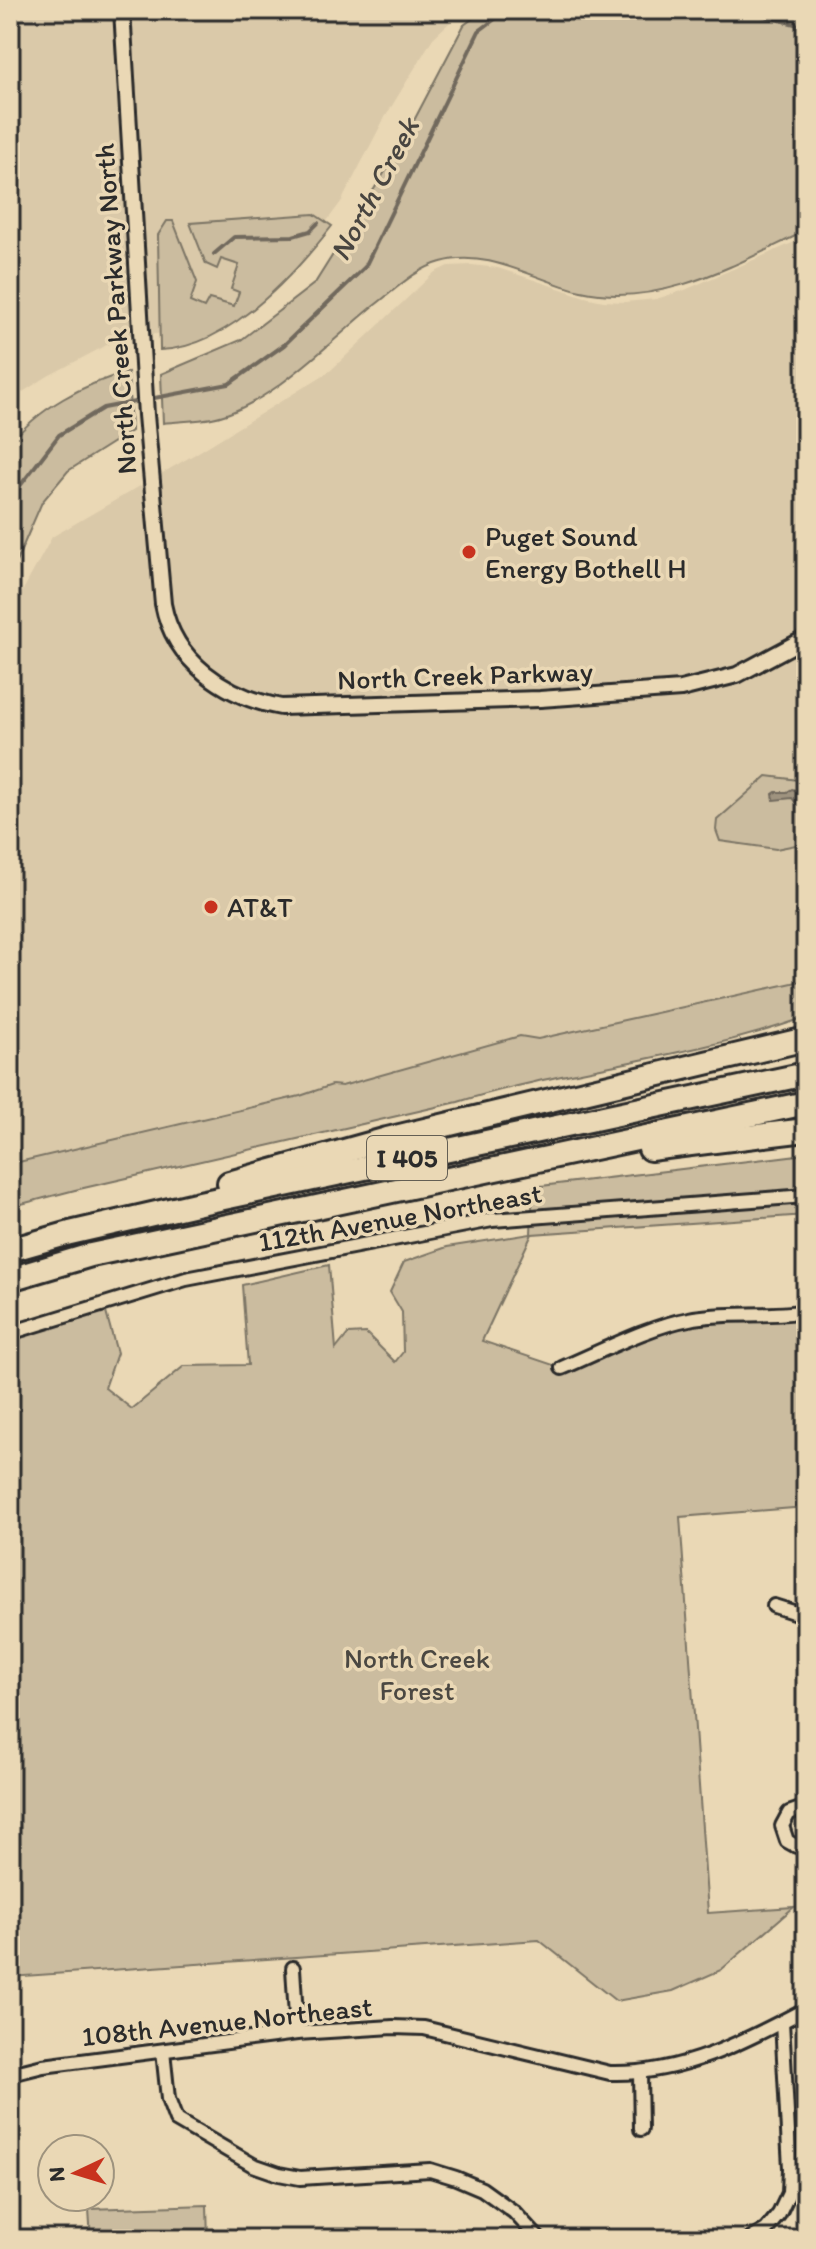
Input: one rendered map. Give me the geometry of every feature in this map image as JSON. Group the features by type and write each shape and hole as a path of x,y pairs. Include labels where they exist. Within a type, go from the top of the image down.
{"highway":[{"path":"201,1191 387,1139 806,1039"},
{"name":"I 405","path":"10,1236 402,1146 806,1063"},
{"name":"I 405","path":"10,1250 214,1200 806,1074"},
{"name":"I 405","path":"10,1268 136,1236 806,1094"},
{"name":"I 405","path":"10,1279 91,1255 806,1103"},
{"path":"557,1155 613,1153 806,1130"}],"street":[{"name":"North Creek Parkway North","path":"122,10 146,415 163,604"},
{"name":"North Creek Parkway","path":"163,604 171,632 202,673 234,693 281,707 554,699 681,689 737,675 806,638"},
{"name":"112th Avenue Northeast","path":"10,1333 186,1279 492,1220 806,1196"},
{"path":"562,1368 688,1319 719,1315 777,1316 806,1311"},
{"path":"774,1606 806,1616"},
{"path":"806,1807 785,1817 782,1832 787,1841 796,1846 806,1846"},
{"path":"293,1968 297,2033"},
{"name":"108th Avenue Northeast","path":"15,2074 297,2033 393,2027 424,2028 610,2073 640,2074 714,2055 806,2009"},
{"path":"751,2239 766,2230 779,2214 789,2193 782,2022"},
{"path":"163,2051 168,2099 176,2120 253,2165 300,2178 430,2170 482,2189 514,2212 539,2239"},
{"path":"640,2074 641,2129"}],"shaded area":[{"path":"10,10 463,10 433,38 384,119 341,202 321,229 247,306 176,332 122,337 10,400"},
{"path":"806,237 806,994 10,1184 10,614 52,537 330,371 435,272 448,266 498,268 585,297 625,302 656,299 685,290"},
{"path":"792,789 803,793 801,801 795,802 792,798 774,800 773,794 776,792"}],"green space":[{"path":"484,10 806,10 806,231 698,280 640,294 611,295 581,291 476,259 441,262 406,280 298,371 255,401 212,418 163,423 161,374 241,340 315,283 398,151 464,25"},
{"path":"314,214 332,226 298,266 257,306 210,337 185,346 160,350 158,235 167,221 173,221 197,282 190,302 204,308 209,299 234,306 239,292 231,289 239,265 221,259 217,269 206,264 190,223"},
{"path":"128,372 131,431 68,471 42,502 10,576 10,444 21,431 63,399 95,383"},
{"path":"767,776 806,781 806,843 776,849 720,841 716,830 717,820"},
{"path":"806,980 806,1017 763,1031 10,1207 10,1164 300,1096 332,1085 342,1086 520,1036 538,1039"},
{"name":"North Creek Forest","path":"806,1154 806,1215 532,1234 482,1341 562,1368 665,1325 806,1311 806,1507 680,1517 708,1913 794,1907 721,1970 673,1991 616,2001 539,1940 10,1977 10,1333 104,1305 117,1353 105,1388 132,1409 184,1366 248,1365 242,1285 329,1265 336,1349 348,1334 366,1333 395,1362 403,1352 402,1312 390,1292 404,1262 447,1247 531,1234 533,1187"},
{"path":"207,2205 208,2239 91,2239 89,2213 116,2213 116,2208"}],"waterway":[{"name":"North Creek","path":"149,399 229,384 284,345 365,267 479,31 507,10"},
{"name":"North Creek","path":"742,10 806,27"},
{"path":"214,254 234,237 293,236 310,231 318,223"},
{"name":"North Creek","path":"10,499 59,435 103,408 140,401"},
{"path":"10,2037 16,2045"}],"place":[{"name":"Puget Sound Energy Bothell H","path":"469,552"},
{"name":"AT&T","path":"211,907"}]}
